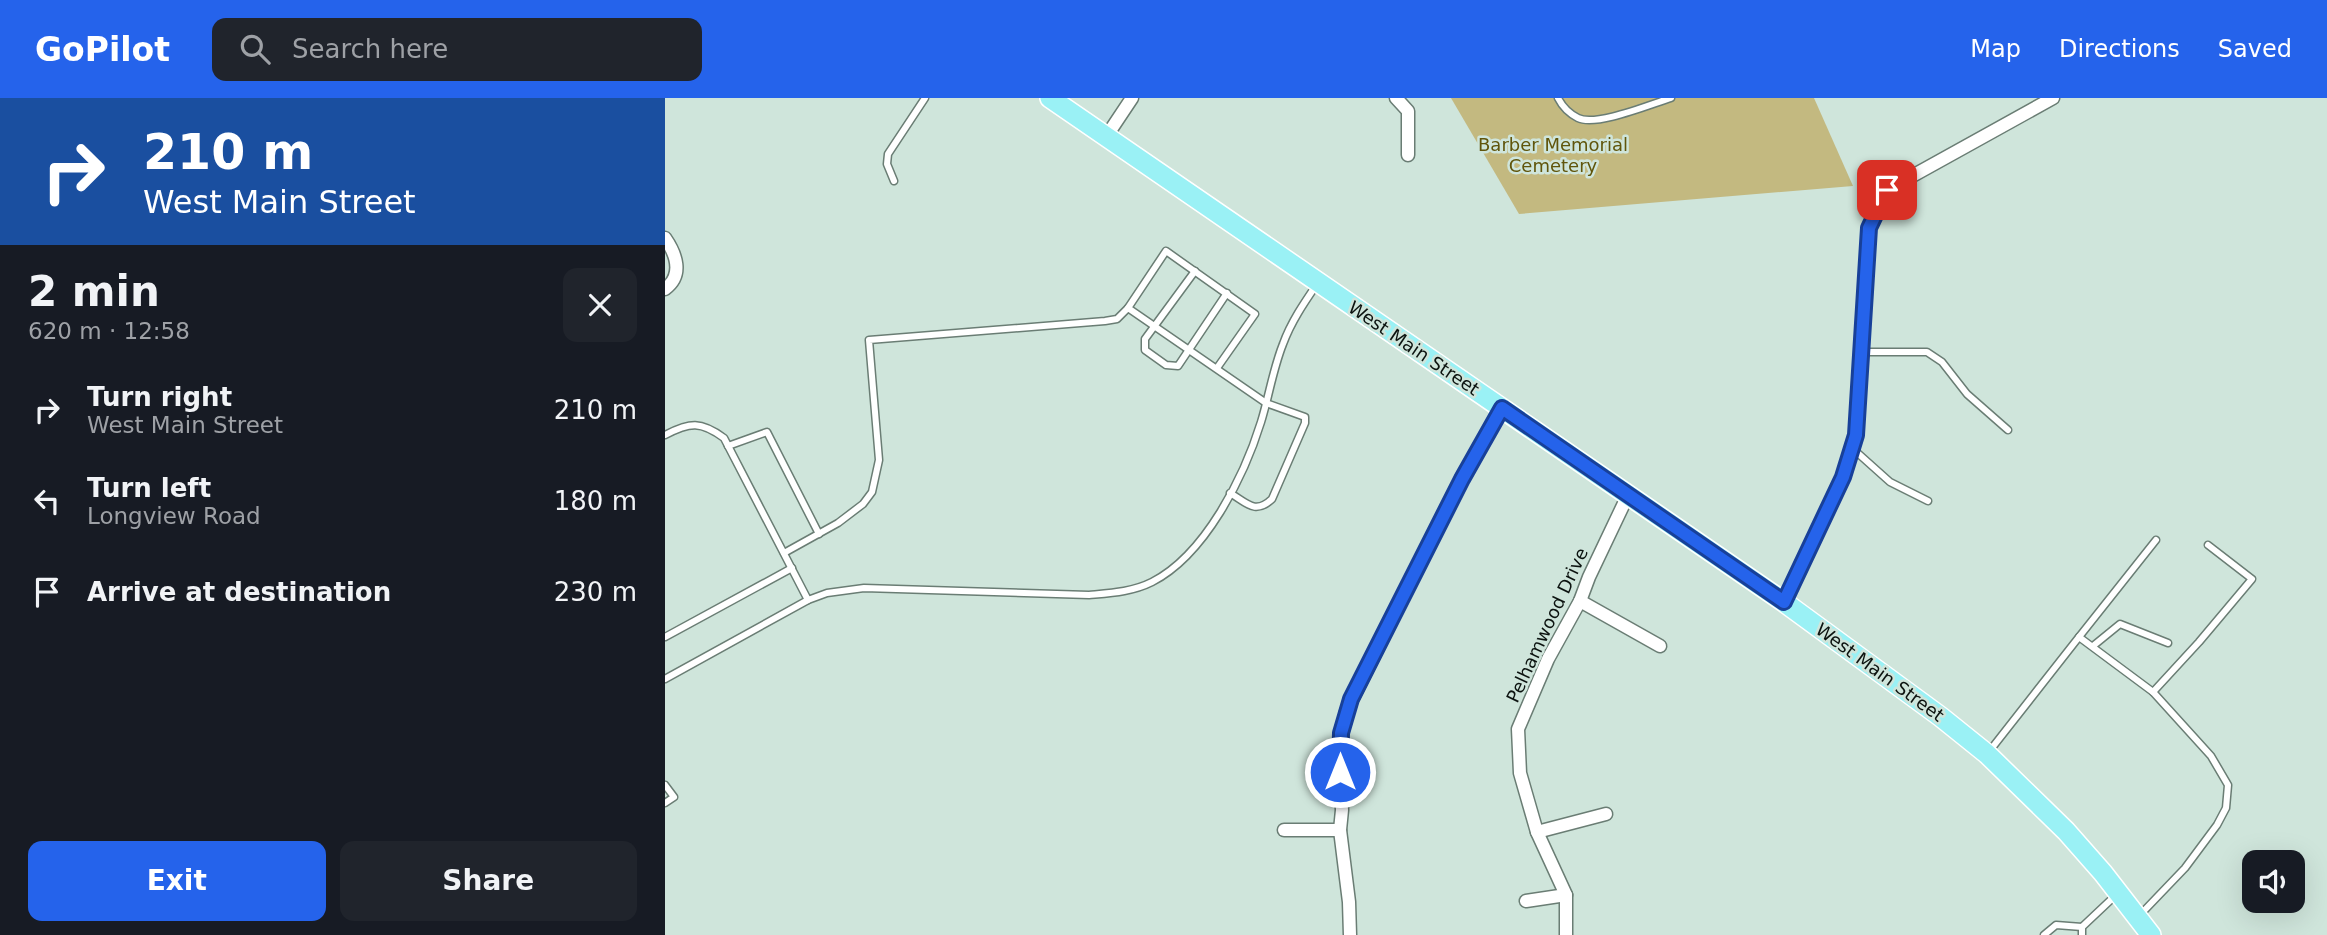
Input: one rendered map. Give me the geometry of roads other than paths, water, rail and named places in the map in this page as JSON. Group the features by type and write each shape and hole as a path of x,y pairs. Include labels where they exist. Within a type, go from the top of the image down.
{"main road":[{"name":"West Main Street","path":"1050,98 1784,602 1931,709 1987,754 2066,831 2151,935"}],"street":[{"path":"1106,137 1132,98"},
{"path":"1396,98 1408,111 1408,155"},
{"path":"1784,602 1843,477 1856,435 1869,228 1887,190 2053,98"},
{"path":"665,238 676,257 677,269 671,285 665,289"},
{"path":"1350,935 1349,902 1340,830 1341,733 1351,699 1462,479 1502,408"},
{"name":"Pelhamwood Drive","path":"1566,935 1566,895 1537,832 1520,773 1518,729 1548,659 1580,601 1628,495"},
{"path":"1580,601 1660,646"},
{"path":"1537,832 1607,814"},
{"path":"1284,831 1340,830"},
{"path":"1526,901 1566,895"}],"lane":[{"path":"894,181 887,164 888,154 925,98"},
{"path":"1558,98 1562,106 1579,119 1599,120 1671,98"},
{"path":"784,553 838,523 863,504 876,481 878,435 869,340 1117,319 1128,308 1166,251 1255,314 1217,368"},
{"path":"1195,271 1145,339 1145,350 1165,365 1178,366 1227,293"},
{"path":"665,679 808,600 827,593 864,588 1089,595 1120,593 1152,582 1186,557 1230,493 1252,446 1276,362 1288,331 1318,282"},
{"path":"1128,308 1266,403 1305,417 1305,424 1272,499 1263,507 1254,508 1230,493"},
{"path":"1862,352 1927,352 1942,362 1966,394 2008,430"},
{"path":"665,435 694,425 707,426 724,438 808,600"},
{"path":"728,446 767,432 818,534"},
{"path":"1852,448 1890,482 1927,501"},
{"path":"1987,754 2156,540"},
{"path":"2153,692 2252,579 2208,545"},
{"path":"665,637 792,568"},
{"path":"2093,646 2120,624 2168,643"},
{"path":"2080,638 2153,692 2211,756 2228,785 2225,808 2217,824 2185,869 2138,917"},
{"path":"665,785 674,797 665,803"},
{"path":"2043,935 2056,925 2082,927 2119,893"},
{"path":"2082,927 2082,935"}],"park label":[{"name":"Barber Memorial Cemetery","path":"1553,154"}]}
